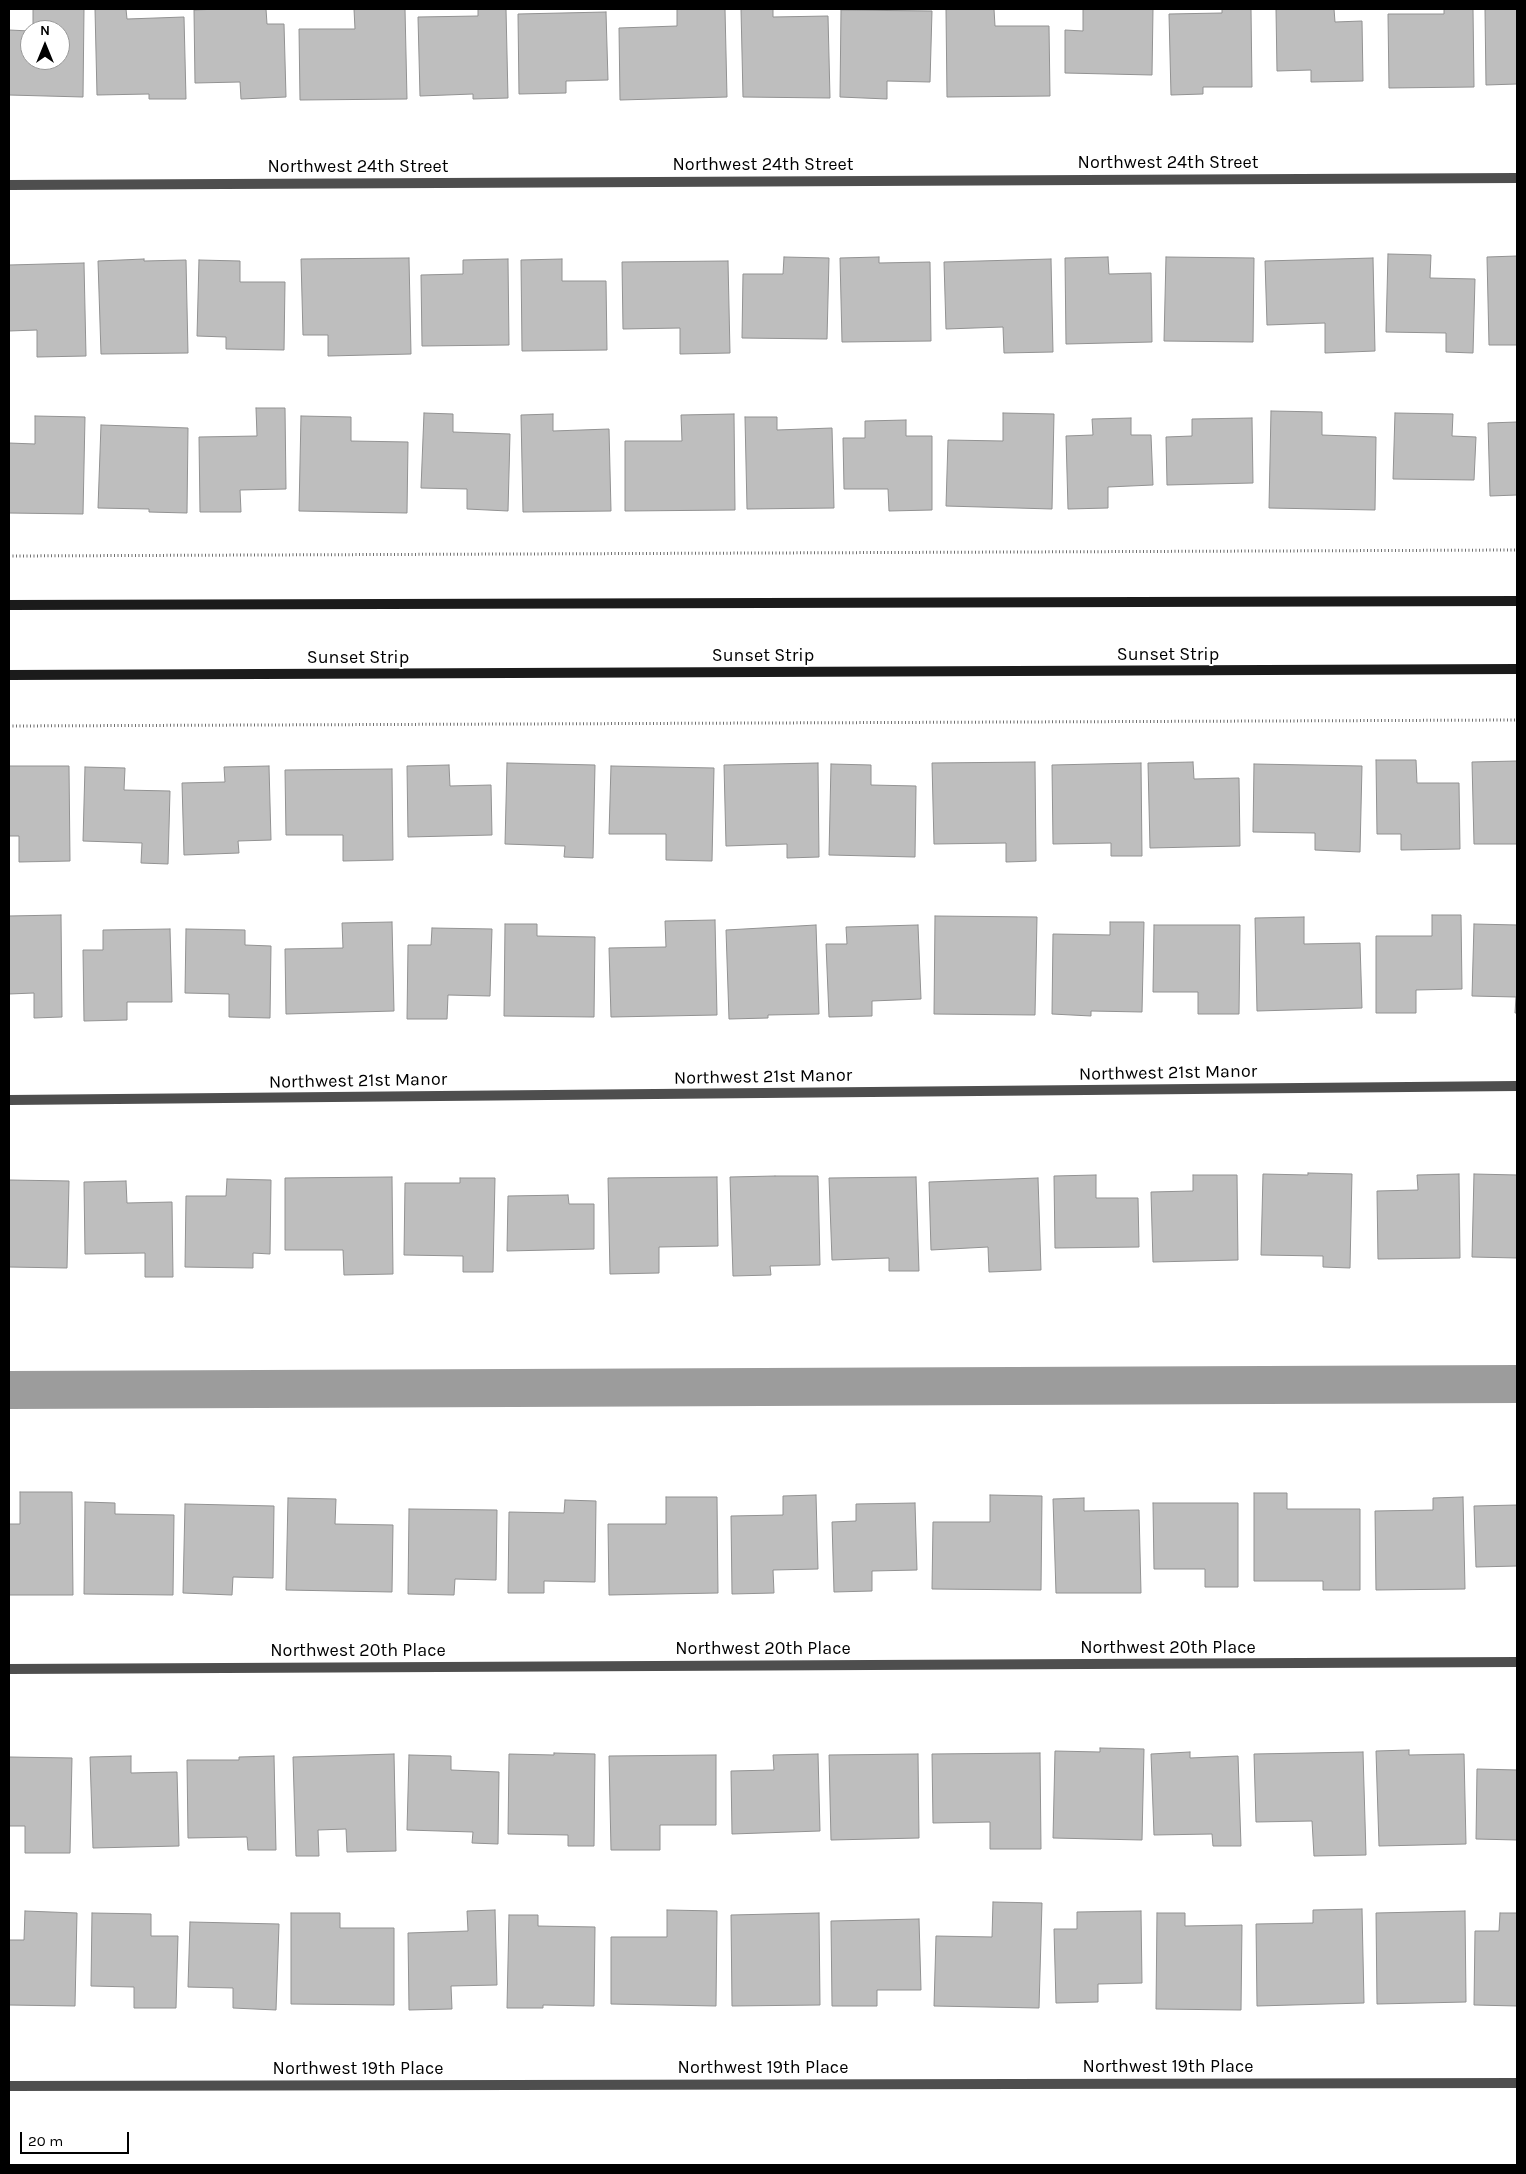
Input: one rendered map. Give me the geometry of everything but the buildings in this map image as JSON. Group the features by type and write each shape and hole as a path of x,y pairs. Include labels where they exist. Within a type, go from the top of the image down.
{"street":[{"name":"Northwest 24th Street","path":"9,185 1517,178"},
{"path":"9,605 1517,601"},
{"name":"Sunset Strip","path":"9,675 1517,670"},
{"name":"Northwest 21st Manor","path":"9,1100 1517,1086"},
{"name":"Northwest 20th Place","path":"9,1669 1517,1662"},
{"name":"Northwest 19th Place","path":"9,2086 1517,2083"}],"path":[{"path":"9,556 1517,550"},
{"path":"9,726 1517,720"}],"waterway":[{"path":"9,1390 1517,1384"}]}
